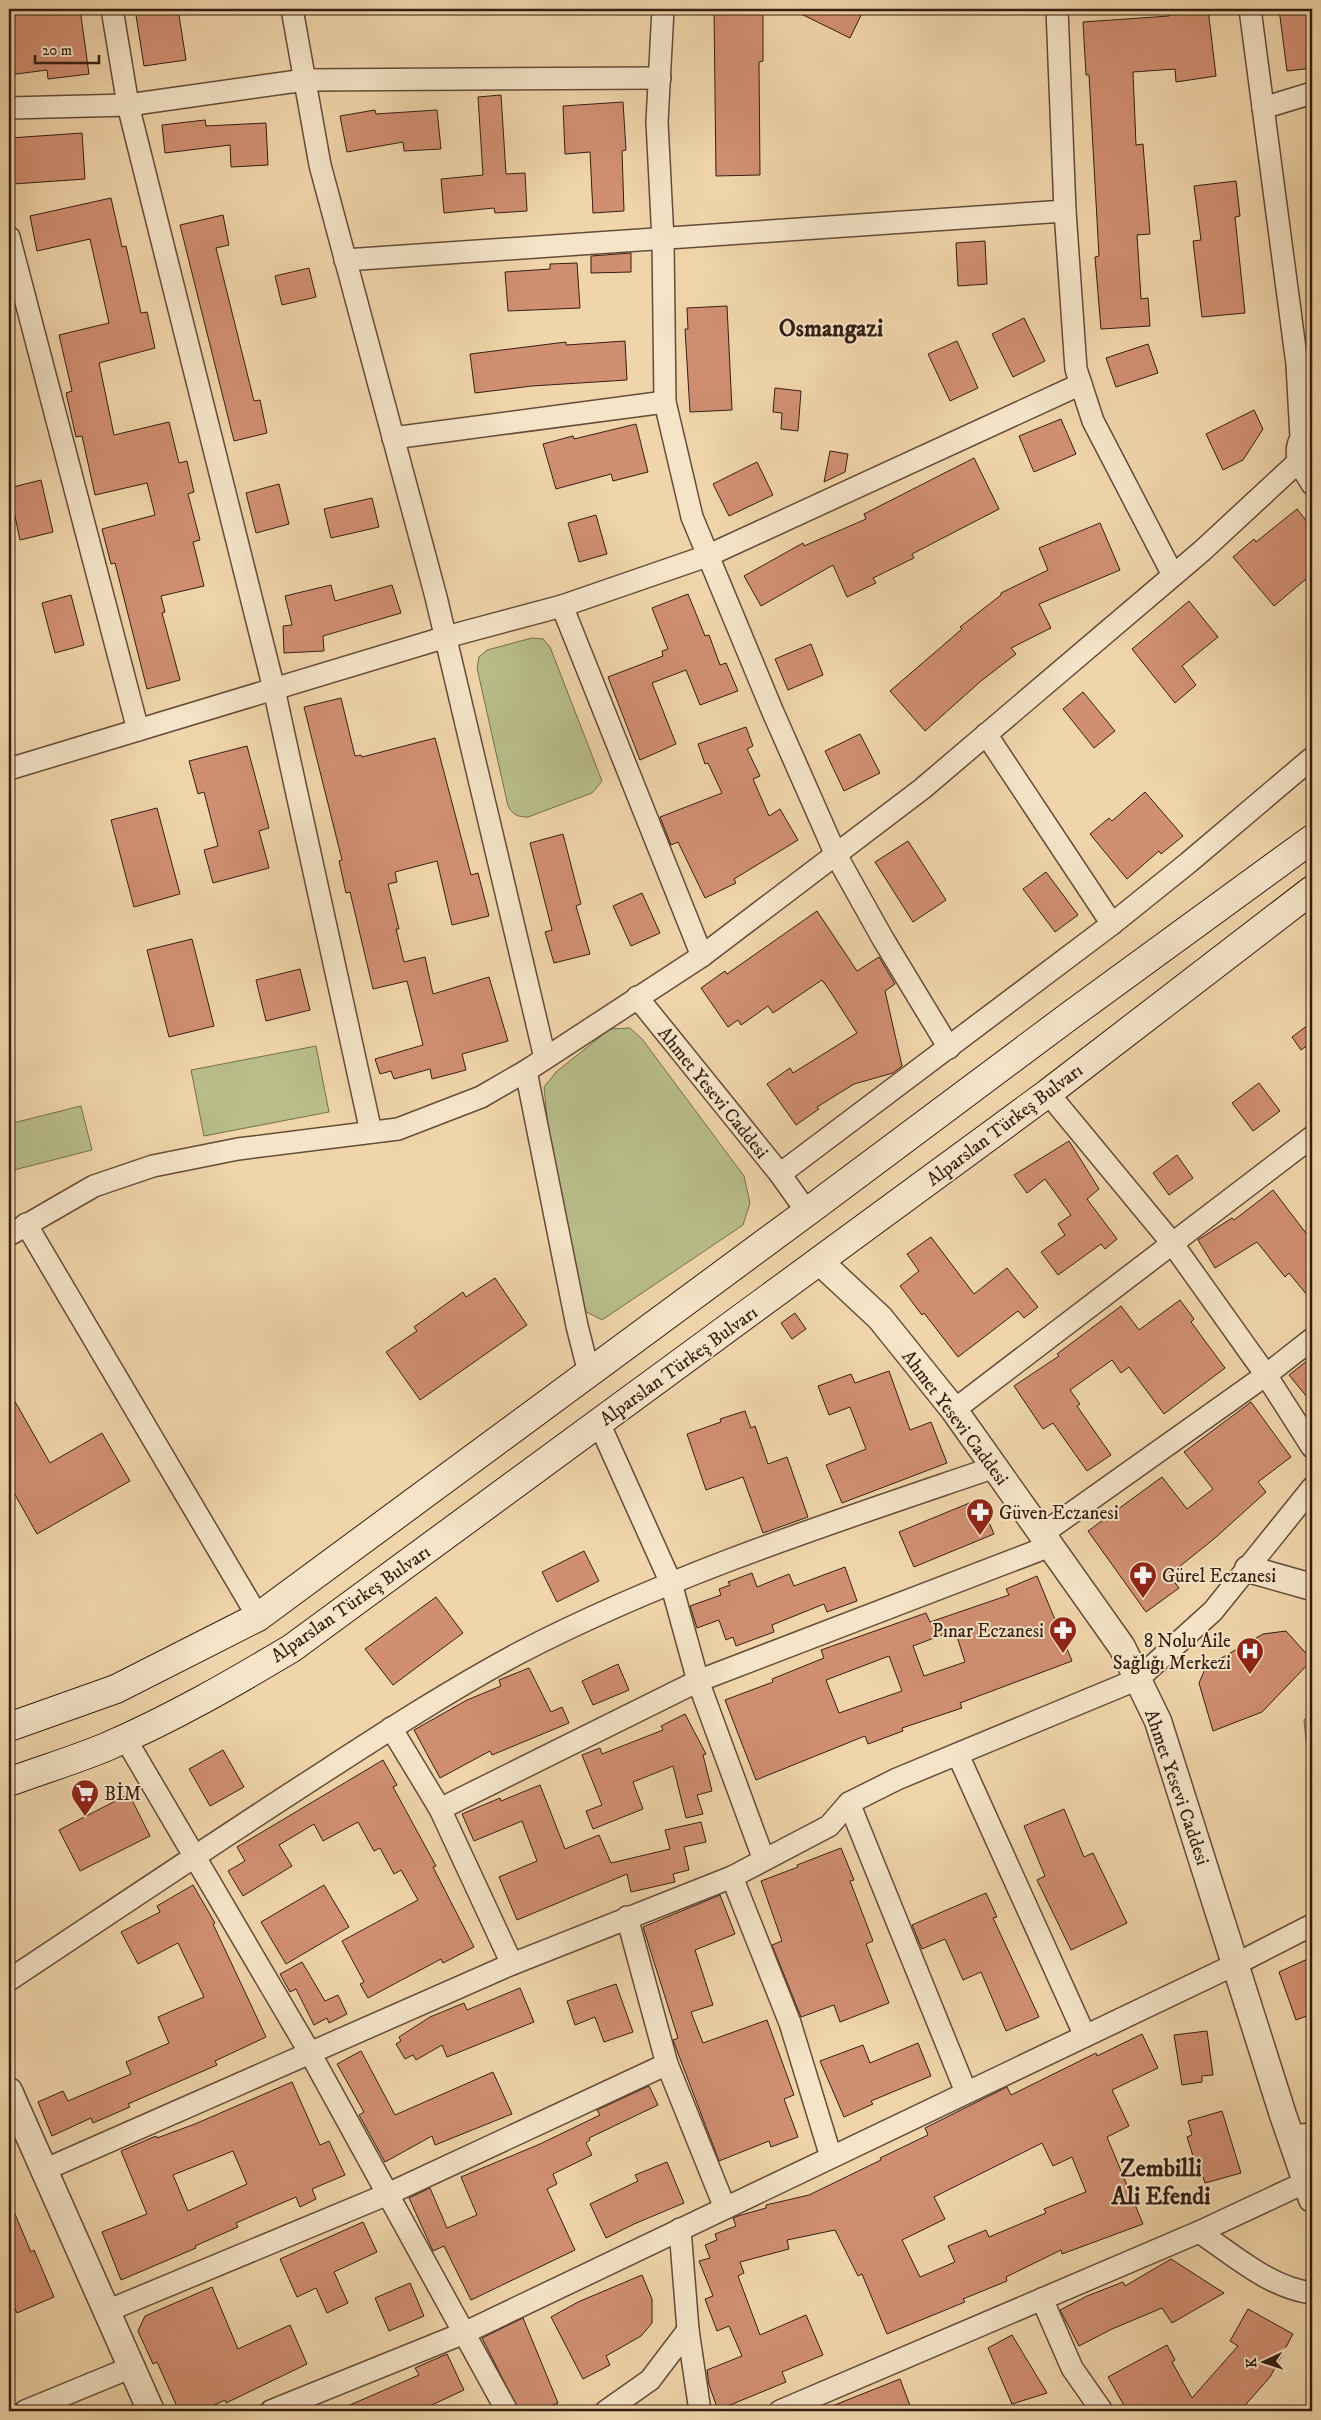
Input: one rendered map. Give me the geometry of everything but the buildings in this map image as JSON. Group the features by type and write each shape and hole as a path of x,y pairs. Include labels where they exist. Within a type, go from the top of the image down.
{"main road":[{"path":"9,1727 116,1689 258,1617 1068,1017 1312,839"},
{"name":"Alparslan Türkeş Bulvarı","path":"9,1782 125,1738 219,1692 292,1648 1048,1092 1312,890"}],"street":[{"path":"112,9 128,105 274,688 371,1132"},
{"path":"292,9 320,165 446,637 545,1058"},
{"path":"663,9 657,122 663,240 665,402 692,517 706,556 836,854 883,939 949,1048"},
{"path":"1057,9 1065,211 1076,369 1093,421 1173,575"},
{"path":"1250,9 1297,364 1301,438 1296,446 1305,458 1312,484"},
{"path":"9,108 128,105 305,80 660,78"},
{"path":"1263,108 1312,93"},
{"path":"346,260 663,240 1065,211"},
{"path":"9,237 138,730"},
{"path":"9,769 446,637 562,606 706,556 1081,384"},
{"path":"393,438 665,402"},
{"path":"258,1617 17,1229 94,1186 152,1166 238,1149 398,1130 481,1097 545,1058 636,997 702,956 922,790 1173,575 1305,458"},
{"path":"562,606 702,956"},
{"path":"986,734 1112,924"},
{"path":"780,1174 1112,924 1188,863 1312,758"},
{"name":"Ahmet Yesevi Caddesi","path":"636,997 780,1174 807,1212"},
{"path":"526,1070 577,1326 589,1373"},
{"path":"1048,1092 1172,1244 1266,1375 1312,1447"},
{"path":"954,1410 1312,1137"},
{"name":"Ahmet Yesevi Caddesi","path":"819,1261 880,1318 954,1410 1122,1647 1158,1721 1236,1964 1301,2135 1309,2190"},
{"path":"440,1809 698,1681 1046,1540 1312,1339"},
{"path":"598,1423 672,1583 698,1681 764,1860"},
{"path":"9,1980 194,1856 420,1709 521,1653 672,1583 783,1540 995,1467"},
{"path":"44,2170 512,1964 732,1877 829,1826 849,1804 897,1779 1138,1679 1213,1611 1312,1488"},
{"path":"1248,1568 1312,1587"},
{"path":"391,1728 440,1809 512,1964"},
{"path":"125,1738 310,2053 507,2411"},
{"path":"958,1755 1085,2036"},
{"path":"849,1804 966,2092"},
{"path":"732,1877 790,2023 831,2157"},
{"path":"627,1917 667,2064 725,2208"},
{"path":"271,2411 464,2333 1236,1964 1312,1925"},
{"path":"107,2311 388,2194 667,2064"},
{"path":"10,2097 152,2411"},
{"path":"780,2411 1199,2232 1309,2190"},
{"path":"680,2229 688,2330 700,2411"},
{"path":"1199,2232 1268,2278 1295,2291 1312,2293"},
{"path":"1042,2299 1072,2368 1102,2411"},
{"path":"606,2411 650,2380 688,2330"},
{"path":"36,2409 132,2366"}],"green space":[{"path":"532,638 543,639 550,647 602,781 592,793 524,817 512,812 508,806 477,668 479,657 487,650"},
{"path":"630,1028 642,1039 744,1176 750,1203 743,1225 602,1320 575,1306 564,1284 544,1087 556,1072 610,1029"},
{"path":"316,1046 329,1112 204,1136 191,1070"},
{"path":"81,1106 92,1150 14,1170 9,1147 9,1124"},
{"path":"1312,1711 1312,1773 1308,1761 1304,1720"}],"place":[{"name":"Güven Eczanesi","path":"980,1536"},
{"name":"Gürel Eczanesi","path":"1143,1599"},
{"name":"Pınar Eczanesi","path":"1063,1654"},
{"name":"8 Nolu Aile Sağlığı Merkezi","path":"1250,1675"},
{"name":"BİM","path":"85,1817"}],"district":[{"name":"Osmangazi","path":"831,328"},
{"name":"Zembilli Ali Efendi","path":"1161,2182"}]}
